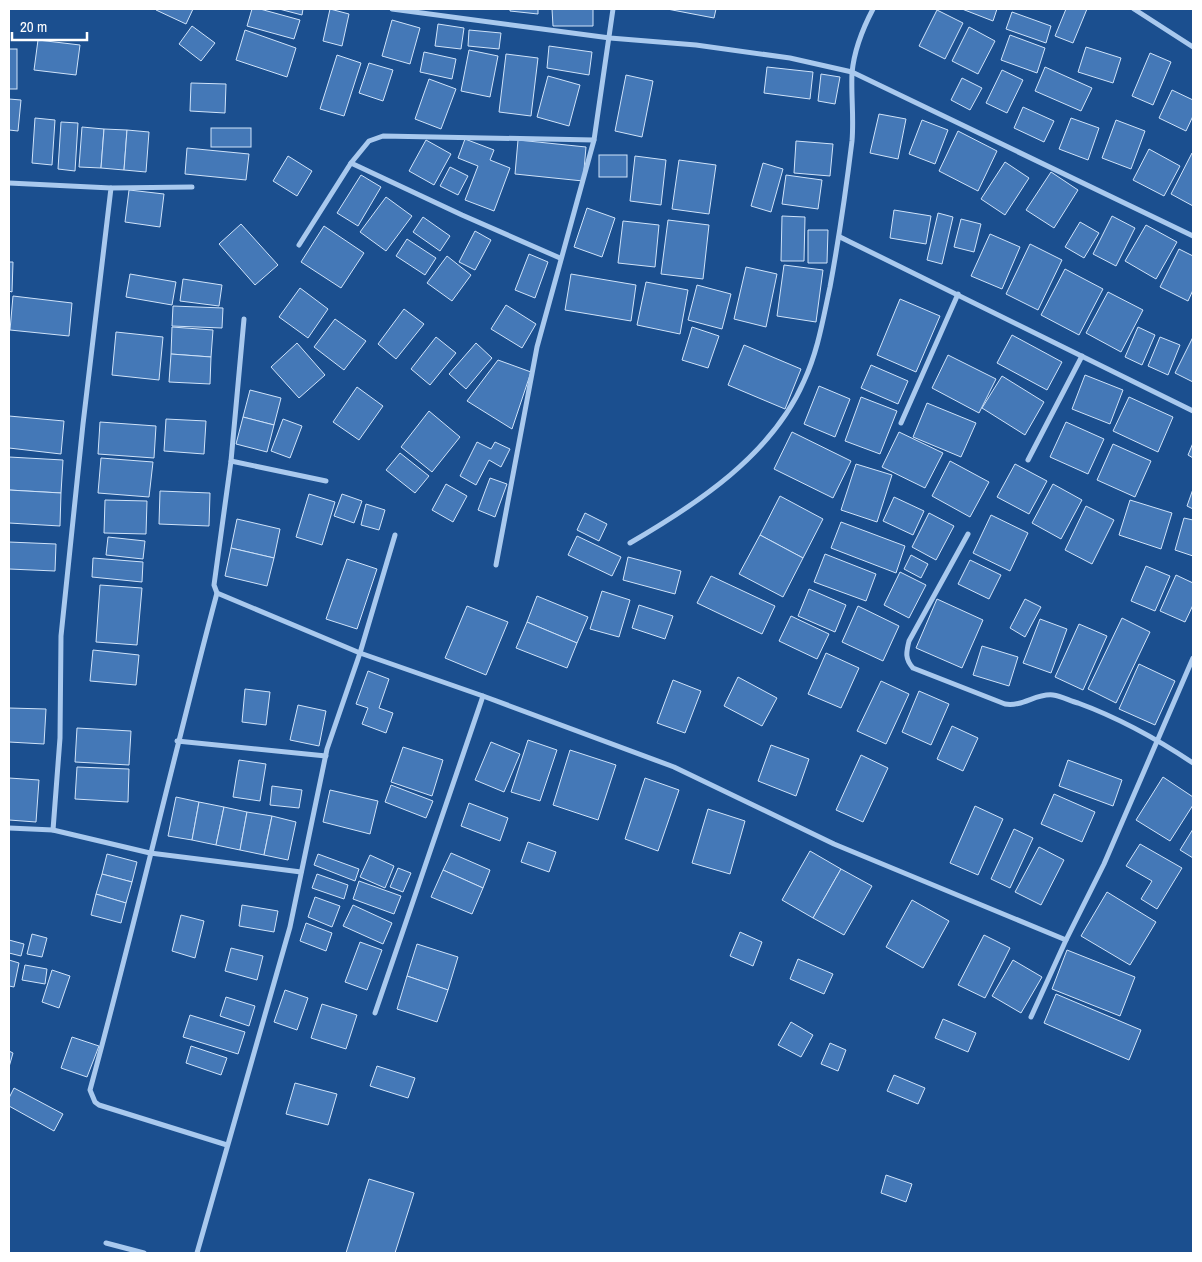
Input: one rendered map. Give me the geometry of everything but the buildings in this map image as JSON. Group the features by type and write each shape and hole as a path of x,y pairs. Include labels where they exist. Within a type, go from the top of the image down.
{"street":[{"path":"392,9 610,38 696,45 790,58 852,72 1193,236"},
{"path":"496,565 537,347 560,258 582,192 594,140 613,9"},
{"path":"630,543 674,517 720,483 744,462 787,412 804,382 816,350 840,237 854,121 852,72 860,39 872,9"},
{"path":"1134,9 1193,48"},
{"path":"299,246 351,163 369,141 383,136 594,140"},
{"path":"351,163 560,258"},
{"path":"9,182 111,188 192,187"},
{"path":"53,830 60,738 61,636 83,424 111,188"},
{"path":"840,237 1193,411"},
{"path":"901,423 958,294"},
{"path":"227,1145 99,1105 91,1095 90,1090 129,947 177,741 217,593 214,585 231,461 244,319"},
{"path":"1028,460 1082,356"},
{"path":"231,461 326,482"},
{"path":"968,534 909,641 906,654 908,662 913,668 1005,704 1020,704 1036,697 1058,696 1090,708 1158,740 1193,763"},
{"path":"197,1253 290,927 326,756 360,653 395,535"},
{"path":"217,593 360,653 483,696 674,767 834,844 1066,940"},
{"path":"1032,1017 1066,940 1104,864 1193,658"},
{"path":"375,1013 483,696"},
{"path":"177,741 326,756"},
{"path":"9,828 53,830 150,853 301,872"},
{"path":"106,1243 144,1253"}]}
